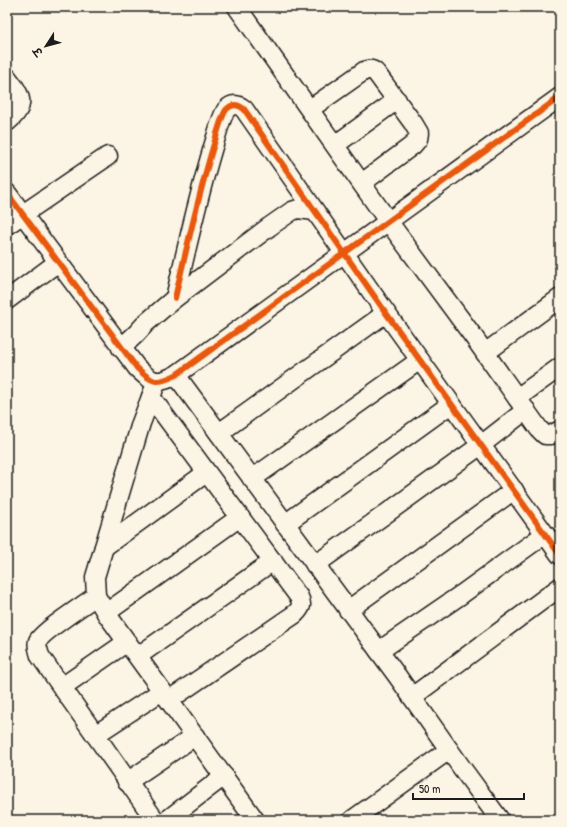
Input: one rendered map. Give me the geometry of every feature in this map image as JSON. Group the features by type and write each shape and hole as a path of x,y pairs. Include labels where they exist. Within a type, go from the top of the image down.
{"street":[{"path":"237,7 388,221 539,429 545,435 551,435 560,430"},
{"path":"310,109 364,71 370,69 374,70 378,74 397,100 413,123 418,133 418,139 413,145 362,183"},
{"path":"7,77 20,94 21,105 18,112 7,122"},
{"path":"255,820 106,613 96,596 95,578 141,423 154,389 165,380 176,375 344,252 560,98"},
{"path":"335,145 397,100"},
{"path":"175,298 202,184 218,132 225,111 229,107 239,105 244,109 386,313 560,555"},
{"path":"7,225 108,156"},
{"path":"7,193 137,368 149,379 206,473 273,561 302,603 301,608 295,614 166,695 95,735"},
{"path":"122,348 146,323 175,298 292,211 303,209 315,211"},
{"path":"7,300 58,262"},
{"path":"485,353 560,298"},
{"path":"219,433 386,313"},
{"path":"252,479 420,360"},
{"path":"315,565 481,445 560,367"},
{"path":"176,375 284,524 379,651 500,820"},
{"path":"284,524 451,404"},
{"path":"104,547 206,473"},
{"path":"348,610 514,490"},
{"path":"106,613 240,517"},
{"path":"379,651 462,594 545,534"},
{"path":"62,687 132,649 273,561"},
{"path":"412,697 560,587"},
{"path":"96,596 47,632 39,640 37,646 40,656 155,820"},
{"path":"127,782 195,736"},
{"path":"352,820 449,750"},
{"path":"167,820 224,776"}],"cycle path":[{"path":"7,193 137,368 147,377 155,381 159,381 176,375 560,97"},
{"path":"175,298 198,203 222,117 230,106 237,105 244,109 386,313 560,555"}]}
